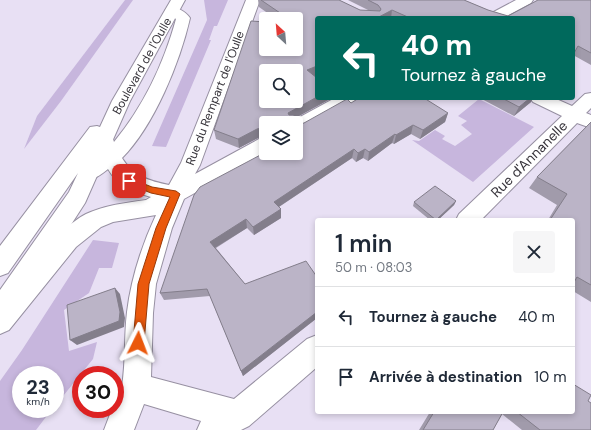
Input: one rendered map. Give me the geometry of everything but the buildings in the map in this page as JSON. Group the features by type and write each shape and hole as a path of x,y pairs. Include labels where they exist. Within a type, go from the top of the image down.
{"street":[{"name":"Rue du Rempart de l'Oulle","path":"136,388 140,313 144,284 161,228 184,174 190,165 253,0"},
{"path":"497,16 526,0"},
{"path":"108,148 121,148 140,121 162,77 180,32 183,18 175,5"},
{"name":"Boulevard de l'Oulle","path":"0,312 77,197 89,172 108,148 124,95 175,5"},
{"path":"0,265 124,95 162,77"},
{"name":"Rue d'Annanelle","path":"469,218 582,118 591,98"},
{"path":"303,123 344,100"},
{"path":"543,100 582,118"},
{"path":"108,148 129,181 151,190 176,194"},
{"path":"0,321 68,240 93,221 110,214 150,208 259,148"},
{"path":"212,430 238,415 315,351"},
{"path":"118,430 136,388 238,415"}],"shaded area":[{"path":"125,0 133,0 61,101 24,149 37,116"},
{"path":"204,0 228,0 217,26 214,26 209,40 211,40 166,147 152,146 207,20"},
{"path":"478,100 481,100 534,127 473,182 412,140 419,141 435,130 445,136 442,139 455,146 472,134 461,125 467,121 458,116"},
{"path":"93,240 119,243 112,268 99,268 89,293 64,310 69,351 97,342 93,359 87,366 72,366 72,385 64,395 64,366 12,366 12,418 45,418 36,430 0,430 0,381 22,350"}],"route":[{"path":"129,181 151,190 176,194 161,228 144,284 138,343"}]}
